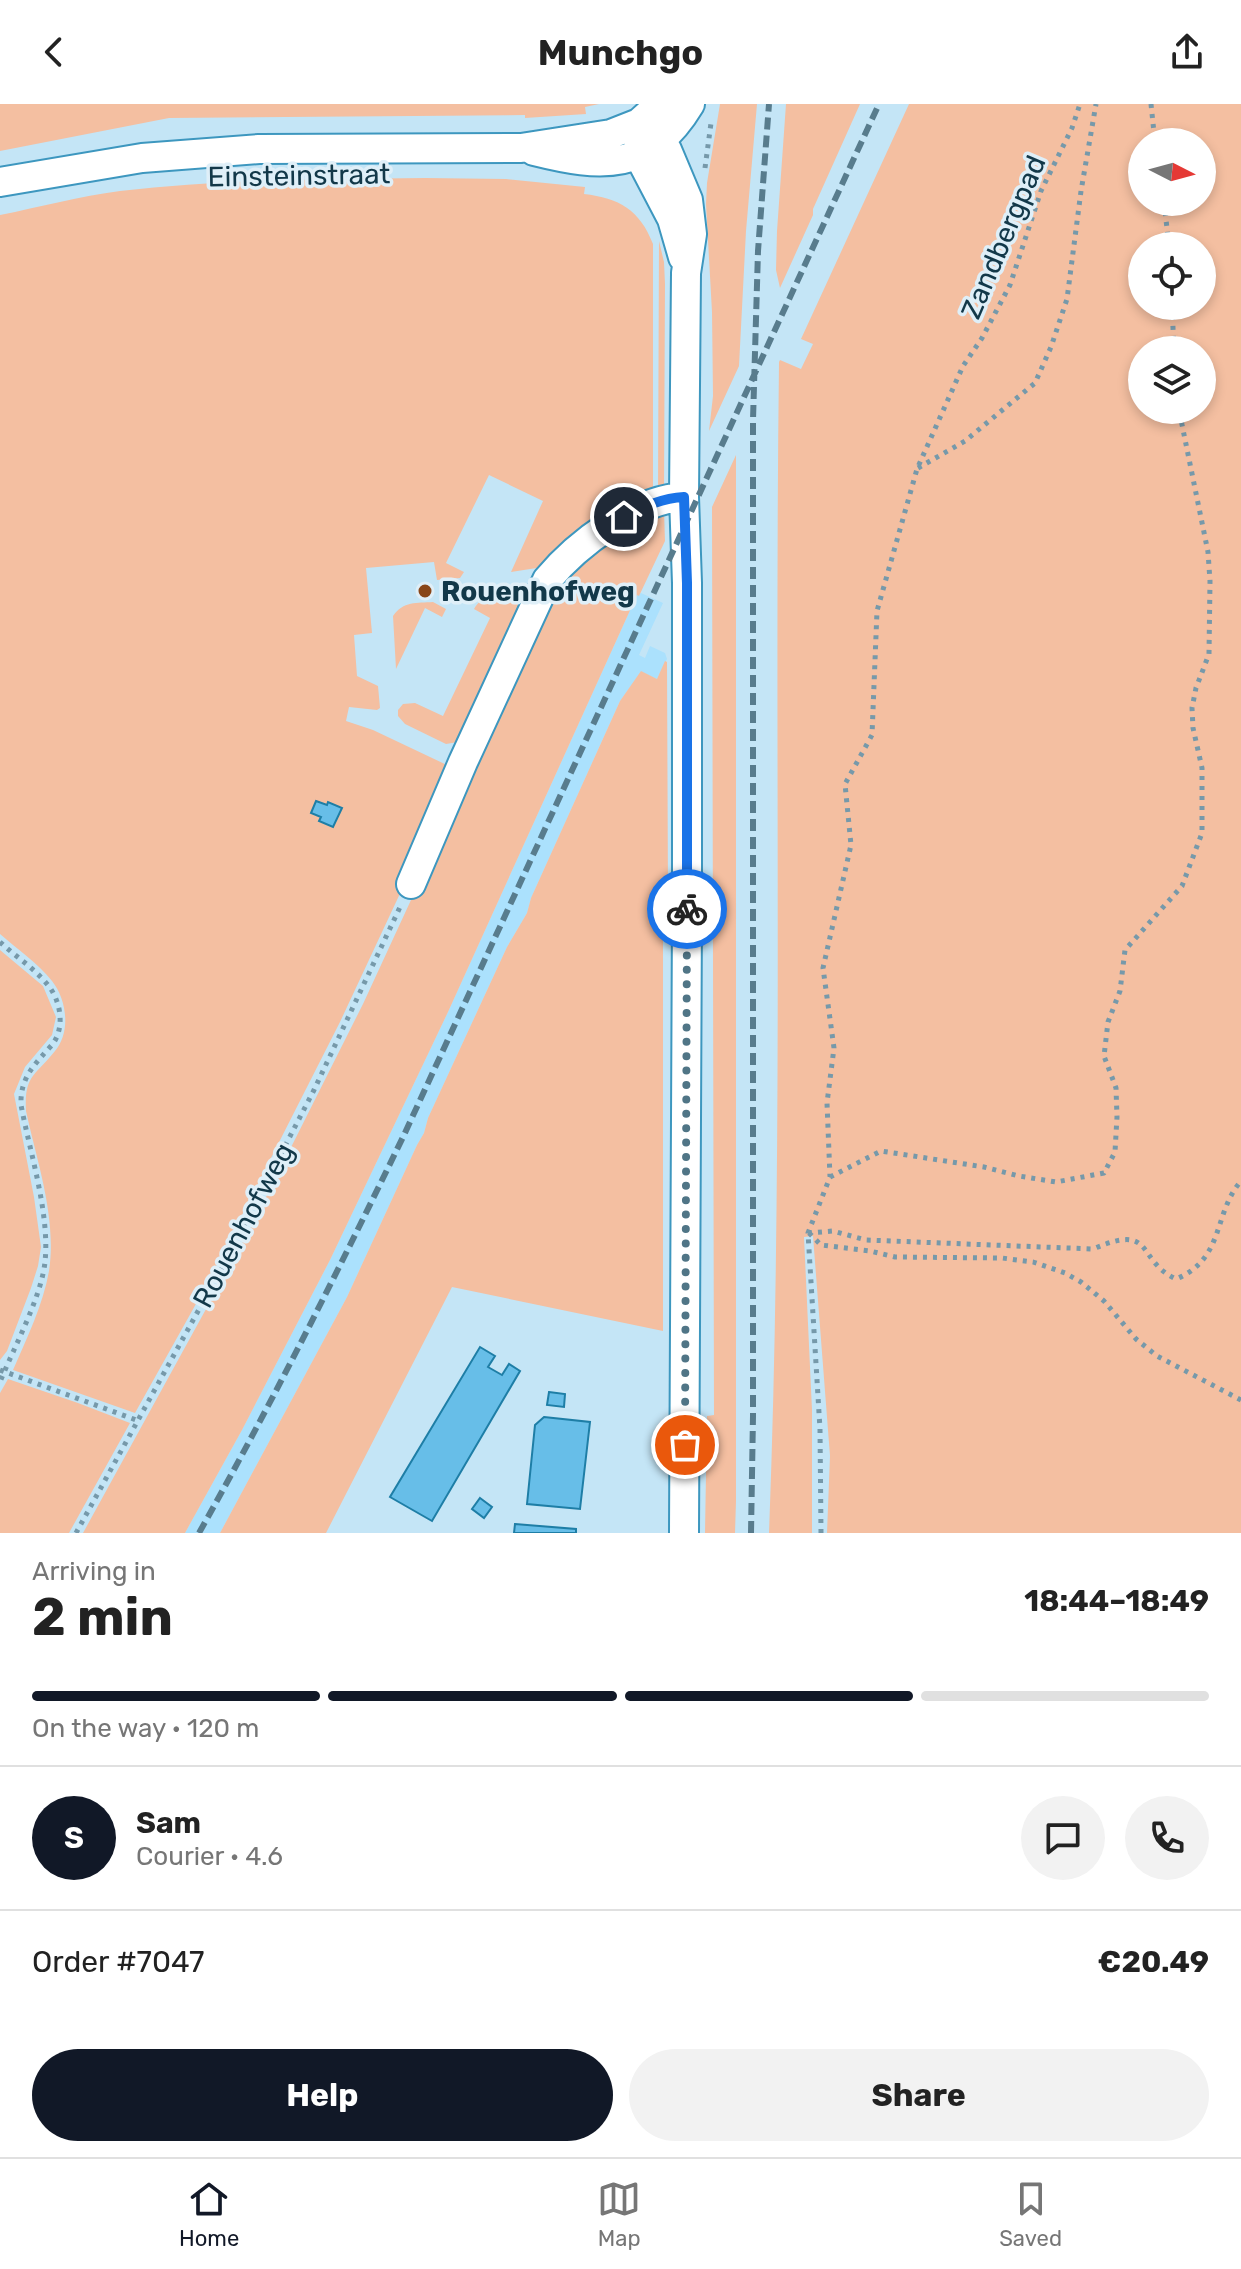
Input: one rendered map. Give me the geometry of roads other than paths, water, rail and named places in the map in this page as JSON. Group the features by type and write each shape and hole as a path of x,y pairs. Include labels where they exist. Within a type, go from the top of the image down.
{"street":[{"path":"684,1533 686,273 677,232 659,192 650,130 701,111"},
{"name":"Einsteinstraat","path":"0,182 142,158 259,149 521,148 587,162 611,162 650,130"},
{"path":"411,884 547,580 558,566 624,517 669,498 684,497"}],"railway":[{"path":"751,1533 753,420 758,251 769,104"},
{"path":"199,1533 304,1336 404,1135 879,104"}],"place":[{"name":"Rouenhofweg","path":"425,591"}]}
